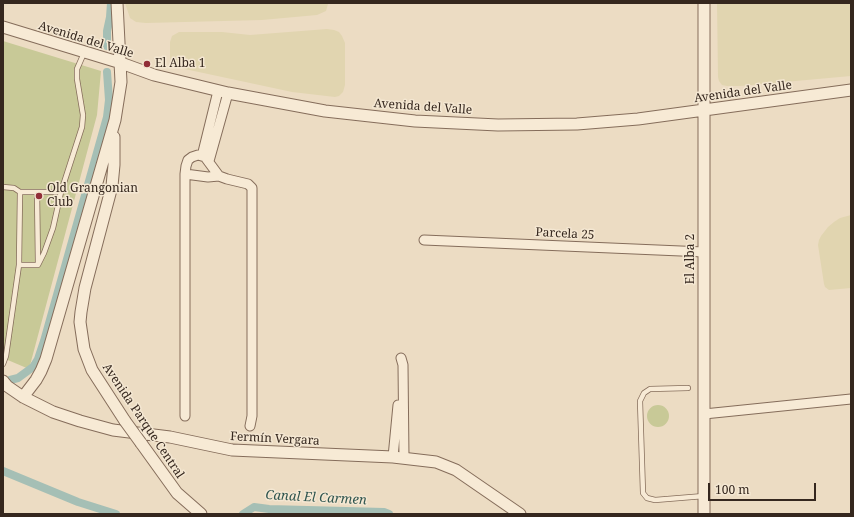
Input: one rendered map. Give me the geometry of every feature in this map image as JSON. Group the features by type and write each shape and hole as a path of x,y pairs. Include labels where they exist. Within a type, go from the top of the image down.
{"street":[{"path":"23,397 42,371 115,120 121,89 117,3"},
{"name":"El Alba 2","path":"704,3 704,514"},
{"name":"Avenida del Valle","path":"3,27 154,75 223,92 280,104 332,112 415,121 472,124 577,124 638,119 851,90"},
{"path":"206,159 223,92"},
{"name":"Avenida Parque Central","path":"115,120 112,186 85,288 81,312 80,322 84,349 92,370 125,421 177,493 201,514"},
{"path":"185,416 185,174 188,160 195,156 206,159 219,176"},
{"path":"185,174 208,177 219,176 248,184 252,188 252,416 250,426"},
{"name":"Parcela 25","path":"424,240 704,252"},
{"path":"401,358 403,365 399,457 398,366 401,358"},
{"name":"Fermín Vergara","path":"4,384 23,397 53,412 113,430 170,437 232,450 399,457 445,464 520,514"},
{"path":"704,414 851,399"}],"lane":[{"path":"38,265 53,228 61,192 82,127 83,114 77,79 78,69 84,52"},
{"path":"3,187 14,188 20,192 61,192"},
{"path":"3,364 6,356 19,265 20,192"},
{"path":"37,192 38,265"},
{"path":"19,265 38,265"},
{"path":"688,388 650,389 644,393 640,401 643,493 647,498 655,500 704,496"}],"shaded area":[{"path":"125,3 328,4 326,11 317,15 262,20 146,23 136,22 130,18"},
{"path":"717,3 851,3 851,76 740,86 722,85 718,77"},
{"path":"327,29 339,32 345,43 345,85 343,92 339,96 335,97 292,92 180,68 171,62 170,57 170,42 172,36 179,32 222,32 250,35"},
{"path":"851,215 851,288 829,290 824,284 818,245 819,240 828,227 834,222 840,218"}],"green space":[{"name":"Old Grangonian Club","path":"3,41 101,71 97,115 29,369 3,358"},
{"path":"658,405 666,408 669,416 666,424 658,427 650,424 647,416 650,408"}],"waterway":[{"path":"107,46 107,31 111,3"},
{"path":"10,380 18,378 33,367 38,359 44,341 107,117 109,100 107,72"},
{"name":"Canal El Carmen","path":"3,471 78,502 116,514"},
{"name":"Canal El Carmen","path":"243,514 254,507 269,509 384,512 389,514"}],"place":[{"name":"El Alba 1","path":"147,64"},
{"name":"Old Grangonian Club","path":"39,196"}]}
